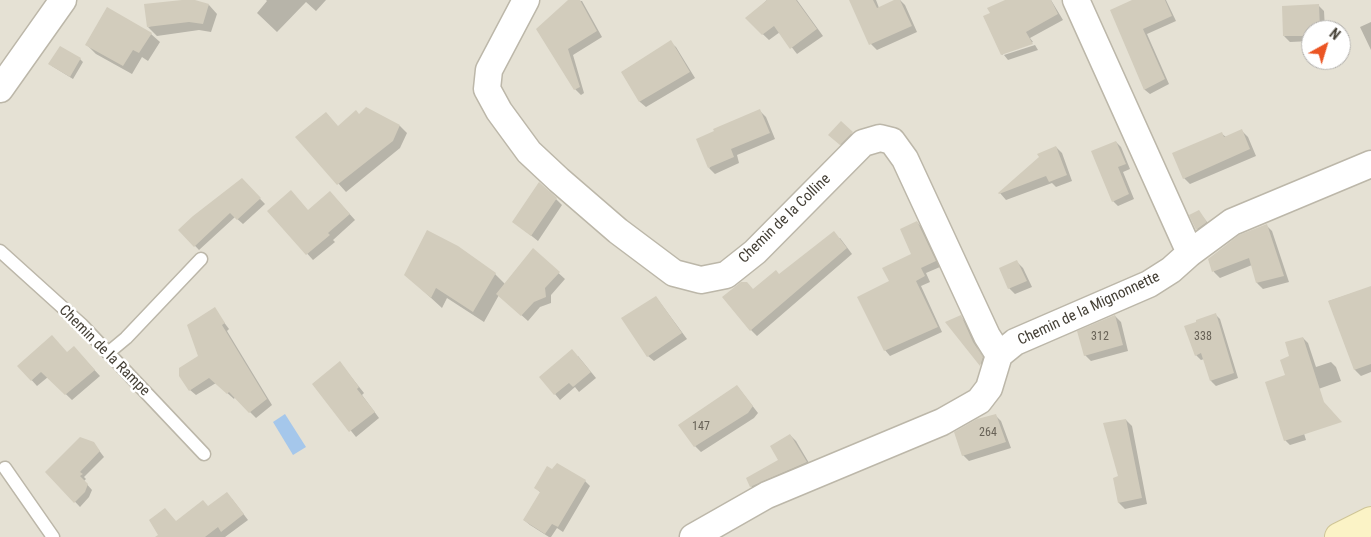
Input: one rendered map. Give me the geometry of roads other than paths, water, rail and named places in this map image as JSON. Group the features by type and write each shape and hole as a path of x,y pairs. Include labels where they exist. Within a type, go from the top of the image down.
{"main road":[{"path":"1339,537 1371,521"}],"street":[{"path":"0,89 64,0"},
{"name":"Chemin de la Colline","path":"526,0 489,70 487,89 499,110 530,152 618,231 674,273 701,280 726,275 755,252 863,142 880,138 892,141 905,158 986,336 999,354"},
{"path":"1076,0 1190,253"},
{"name":"Chemin de la Mignonnette","path":"999,354 1014,342 1149,284 1171,270 1190,253 1232,222 1371,164"},
{"path":"693,537 767,495 942,422 979,401 989,388 999,354"}],"lane":[{"name":"Chemin de la Rampe","path":"0,251 82,325 204,454"},
{"path":"108,353 126,338 201,259"},
{"path":"5,468 52,537"}],"water":[{"path":"285,414 306,447 293,455 273,422"}]}
